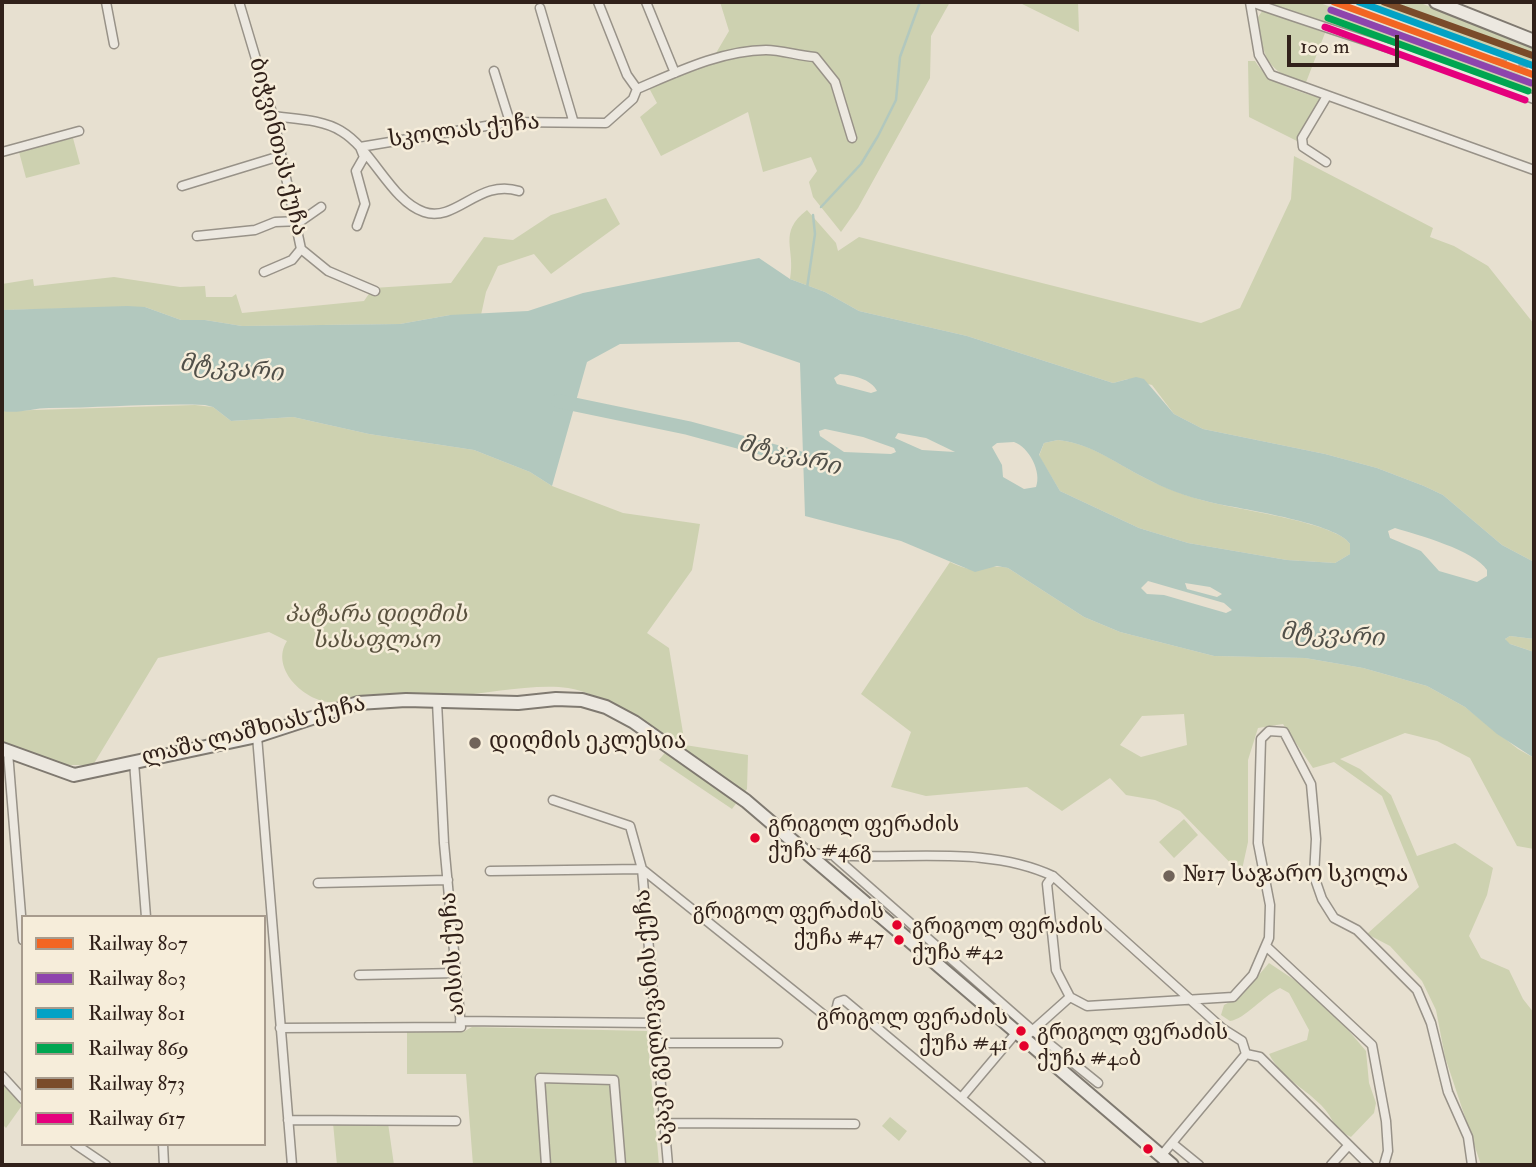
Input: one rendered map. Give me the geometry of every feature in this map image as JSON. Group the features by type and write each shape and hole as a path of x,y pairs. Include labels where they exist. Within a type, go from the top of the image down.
{"street":[{"path":"106,2 114,44"},
{"name":"ბიჭვინთას ქუჩა","path":"239,2 273,116 301,249 292,260 264,272"},
{"path":"598,2 628,75 637,89"},
{"path":"646,2 674,73"},
{"path":"1534,99 1460,70 1361,41 1250,2 1259,55 1264,67 1280,79 1534,170"},
{"path":"1436,2 1534,41"},
{"path":"540,8 573,120"},
{"name":"სკოლას ქუჩა","path":"360,147 510,122 606,122 633,99 637,89 674,73 748,51 770,50 815,57 835,82 852,138"},
{"path":"494,71 510,122"},
{"path":"1326,96 1302,138 1303,147 1326,162"},
{"path":"273,116 317,122 340,130 360,147 411,207 428,214 446,212 504,186 519,191"},
{"path":"2,152 79,131"},
{"path":"357,226 365,204 356,171 364,157 360,147"},
{"path":"182,187 280,156"},
{"path":"197,236 256,230 301,221 321,206"},
{"path":"301,249 328,271 375,291"},
{"name":"ლაშა ლაშხიას ქუჩა","path":"5,751 74,775 257,736 358,703 406,700 582,700 606,707 634,722 735,792 1023,1034 1157,1161 1172,1165"},
{"name":"აისის ქუჩა","path":"280,1028 461,1027 448,880 437,702"},
{"path":"1053,876 1047,884 1056,970 1070,997 1087,1006 1233,997 1253,975 1267,947 1270,905 1258,843 1261,738 1269,731 1284,732 1311,784 1315,839 1314,876 1322,899 1335,918 1357,930 1416,990 1431,1023 1448,1093 1468,1138 1472,1165"},
{"path":"257,736 292,1165"},
{"path":"5,751 21,919"},
{"path":"134,762 146,915"},
{"name":"აკაკი გელოვანის ქუჩა","path":"553,800 630,826 642,869 668,1165"},
{"path":"803,851 835,857 999,859 1032,866 1053,876 1223,1029 1242,1041 1246,1054"},
{"path":"835,857 1023,1034 1098,1083"},
{"path":"490,871 642,869 829,1019 836,1011 838,1002 844,1000 1041,1165"},
{"path":"318,883 448,880"},
{"path":"1267,947 1372,1045 1386,1121 1388,1151 1384,1165"},
{"path":"359,975 457,973"},
{"path":"962,1097 1023,1034 1070,997"},
{"path":"460,1021 654,1023"},
{"path":"656,1043 778,1043"},
{"path":"1157,1161 1246,1054"},
{"path":"1246,1054 1259,1057 1347,1147 1369,1165"},
{"path":"2,1076 21,1097"},
{"path":"546,1165 540,1078 614,1080 621,1165"},
{"path":"288,1119 456,1121"},
{"path":"663,1123 855,1124"},
{"path":"1172,1143 1199,1165"},
{"path":"78,1146 106,1165"},
{"path":"163,1146 164,1165"},
{"path":"1331,1165 1347,1147"}],"green space":[{"path":"720,2 950,2 931,36 930,78 858,208 841,232 813,197 809,182 817,171 811,157 763,172 748,112 661,156 640,117 657,103 649,88 709,65 729,31"},
{"path":"1018,2 1078,2 1079,32"},
{"path":"1261,2 1317,2 1517,73 1534,81 1534,96 1459,66"},
{"path":"1365,2 1418,2 1534,48 1534,64"},
{"path":"1263,10 1325,33 1305,85 1281,73 1268,60 1258,17"},
{"path":"1248,61 1255,61 1277,82 1326,100 1301,143 1249,117"},
{"path":"73,138 80,164 26,178 19,152"},
{"path":"1294,156 1433,228 1430,237 1454,246 1488,266 1534,324 1534,562 1502,545 1443,495 1377,468 1325,454 1203,429 1174,414 1152,385 1128,379 1113,383 967,336 859,311 825,292 790,279 790,234 798,218 807,210 836,243 838,251 859,237 1201,323 1240,308 1291,199"},
{"path":"606,198 620,224 551,274 534,254 498,266 486,292 481,315 450,315 400,324 242,326 205,320 181,320 145,307 2,310 2,284 33,279 34,286 114,277 180,287 205,286 206,297 232,297 236,294 242,313 364,301 373,288 451,283 484,237 513,240 551,215"},
{"name":"პატარა დიღმის სასაფლაო","path":"195,405 213,407 231,421 293,417 369,434 474,450 530,472 552,486 623,513 700,524 692,570 647,633 669,648 685,745 748,755 747,789 732,809 659,760 672,744 608,703 568,688 526,688 450,696 375,694 332,702 318,700 291,680 283,661 287,641 269,632 158,658 93,765 65,765 2,746 2,411"},
{"path":"1058,440 1084,446 1151,481 1184,494 1328,530 1350,544 1350,554 1335,563 1287,560 1188,543 1139,528 1060,491 1039,456 1044,443"},
{"path":"950,562 968,569 1008,568 1084,617 1120,632 1214,656 1305,658 1363,668 1427,686 1465,707 1518,749 1534,758 1534,849 1517,846 1470,758 1437,741 1405,733 1340,759 1360,769 1391,795 1417,856 1455,843 1493,868 1487,895 1469,936 1481,958 1509,970 1523,999 1534,1013 1534,1165 1481,1165 1445,1057 1436,1010 1422,981 1390,946 1367,934 1419,887 1382,796 1334,762 1313,768 1283,724 1258,728 1248,760 1248,842 1241,874 1180,811 1155,800 1126,795 1110,778 1062,811 1027,787 926,796 891,787 911,732 861,694","holes":["1184,714 1187,745 1141,757 1120,745 1142,716"]},
{"path":"1510,636 1534,639 1534,652 1507,643 1505,639"},
{"path":"1184,819 1198,835 1174,858 1159,842"},
{"path":"1269,963 1320,997 1366,1051 1369,1083 1376,1103 1374,1113 1351,1137 1337,1126 1314,1098 1280,1070 1269,1054 1307,1040 1309,1030 1289,993 1280,988 1248,1012 1230,1021 1221,1015 1224,1005 1241,996"},
{"path":"472,1027 647,1031 659,1165 473,1165 466,1074 407,1074 407,1031 463,1032"},
{"path":"2,1081 21,1102 21,1107 6,1128 2,1124"},
{"path":"890,1117 907,1131 899,1141 882,1126"},
{"path":"333,1123 388,1123 394,1165 337,1165"}],"water":[{"path":"759,258 790,279 825,292 859,311 967,336 1113,383 1136,377 1144,379 1174,414 1203,429 1325,454 1377,468 1443,495 1502,545 1534,562 1534,639 1510,636 1505,639 1510,644 1534,652 1534,758 1497,734 1465,707 1427,686 1363,668 1305,658 1214,656 1120,632 1084,617 1008,568 997,566 975,572 901,541 805,516 800,363 739,342 620,344 587,362 552,486 530,472 474,450 369,434 293,417 231,421 213,407 205,405 2,411 2,310 127,306 145,307 181,320 205,320 242,326 400,324 450,315 528,311 583,293","holes":["840,374 850,375 861,378 877,391 871,393 837,384 834,378","825,429 863,437 894,448 896,452 844,452 820,436 819,431","898,433 926,438 955,452 922,450 895,438","1058,440 1071,442 1106,456 1139,475 1184,495 1289,518 1328,530 1350,544 1350,554 1335,563 1287,560 1188,543 1139,528 1060,491 1039,455 1044,443","1014,442 1025,449 1036,467 1036,487 1024,489 1003,477 1002,465 992,447 997,443","1395,528 1445,544 1480,563 1487,570 1487,576 1477,582 1439,571 1421,551 1390,538 1388,531","1148,581 1224,603 1232,610 1226,613 1164,595 1147,594 1141,588","1185,583 1210,587 1222,594 1217,597 1187,589"]}],"waterway":[{"path":"821,207 861,164 896,100 900,57 920,2"},
{"path":"807,288 815,234 813,215"},
{"name":"მტკვარი","path":"558,401 688,428 821,464"}],"railway":[{"path":"1472,52 1528,67"}],"rail line":[{"name":"807","path":"1334,2 1534,75"},
{"name":"801","path":"1359,2 1534,66"},
{"name":"873","path":"1384,2 1534,56"},
{"name":"803","path":"1331,10 1531,83"},
{"name":"869","path":"1328,18 1528,91"},
{"name":"617","path":"1325,27 1525,100"}],"place":[{"name":"დიღმის ეკლესია","path":"475,743"},
{"name":"გრიგოლ ფერაძის ქუჩა #46გ","path":"755,838"},
{"name":"№17 საჯარო სკოლა","path":"1169,876"},
{"name":"გრიგოლ ფერაძის ქუჩა #47","path":"897,925"},
{"name":"გრიგოლ ფერაძის ქუჩა #42","path":"899,940"},
{"name":"გრიგოლ ფერაძის ქუჩა #41","path":"1021,1031"},
{"name":"გრიგოლ ფერაძის ქუჩა #40ბ","path":"1024,1046"}]}
